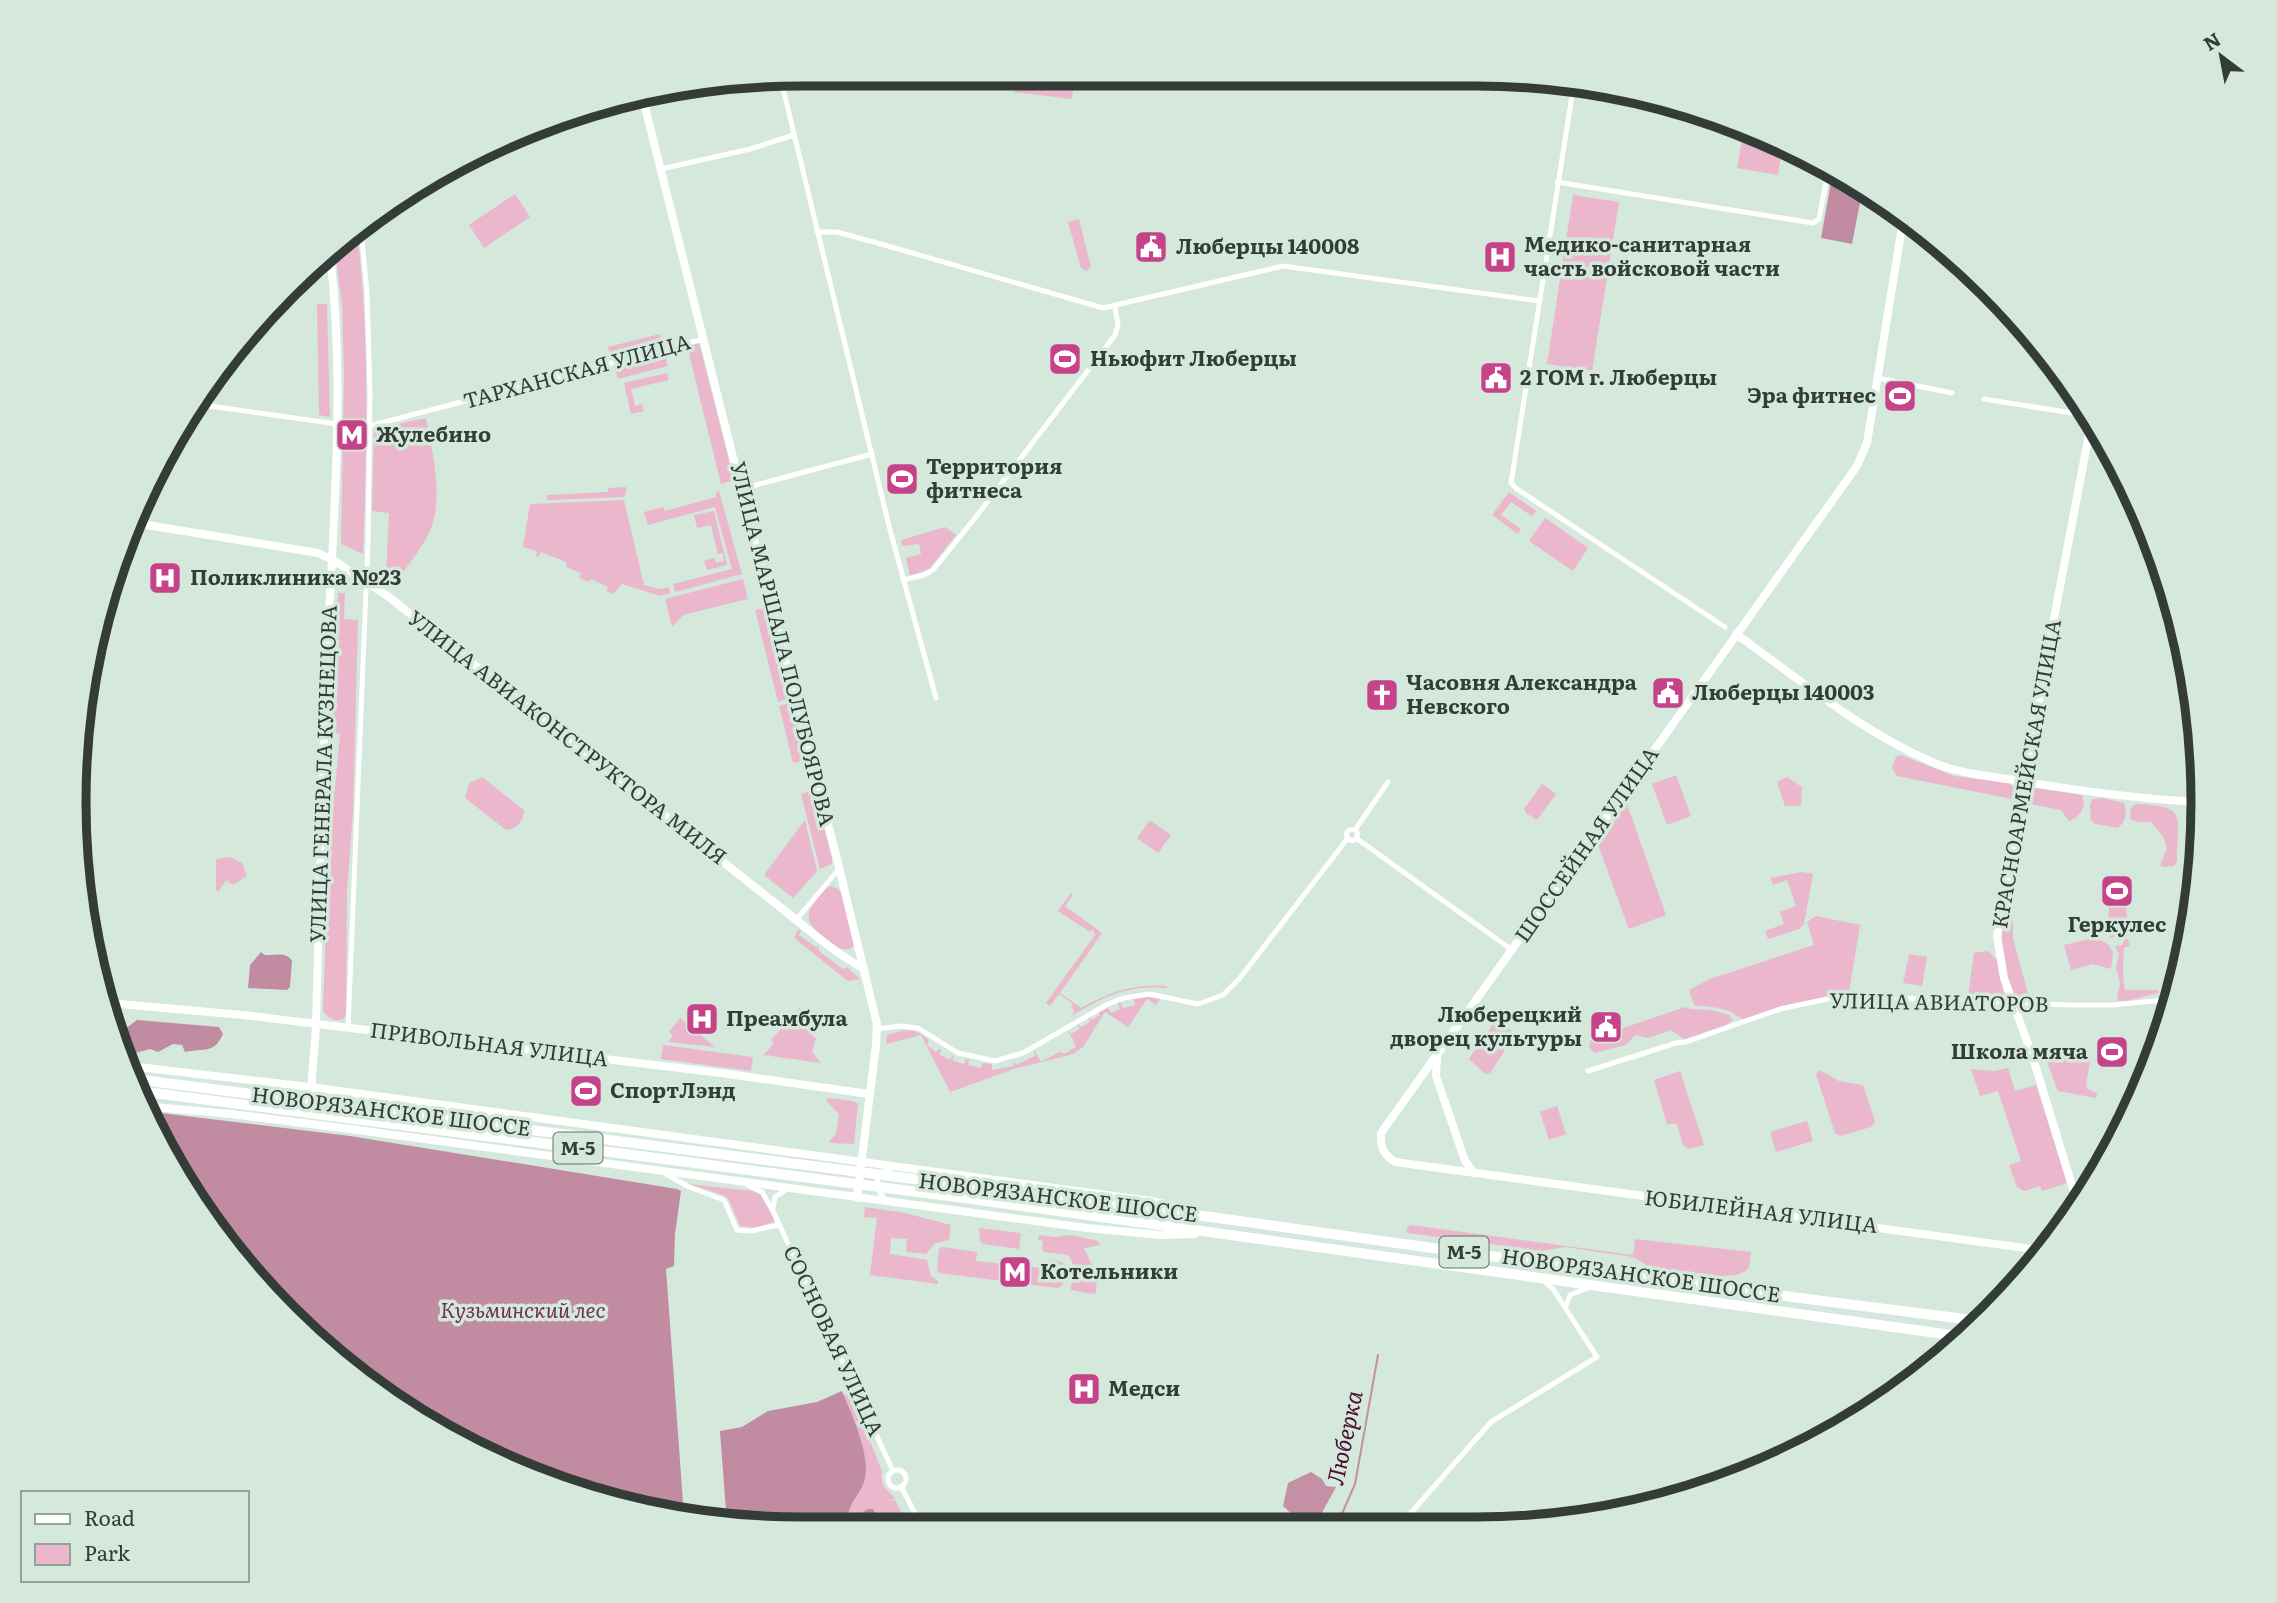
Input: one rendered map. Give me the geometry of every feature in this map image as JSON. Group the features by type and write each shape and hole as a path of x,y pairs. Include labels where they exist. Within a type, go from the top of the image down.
{"highway":[{"name":"НОВОРЯЗАНСКОЕ ШОССЕ","path":"143,1081 209,1094 949,1190 1218,1218 1682,1283 1970,1319"},
{"name":"НОВОРЯЗАНСКОЕ ШОССЕ","path":"148,1091 209,1094"},
{"name":"НОВОРЯЗАНСКОЕ ШОССЕ","path":"949,1190 1221,1233 1952,1335"}],"street":[{"path":"782,86 872,454 936,698"},
{"path":"1572,93 1511,482 1517,489 1725,627"},
{"name":"УЛИЦА МАРШАЛА ПОЛУБОЯРОВА","path":"644,104 840,868 877,1029 857,1198"},
{"path":"661,169 750,149 794,135"},
{"path":"1557,181 1813,223 1819,219 1827,179"},
{"name":"ШОССЕЙНАЯ УЛИЦА","path":"1459,1171 1395,1162 1382,1150 1381,1133 1857,466 1867,443 1902,227"},
{"path":"817,232 837,232 1103,308 1283,266 1539,300"},
{"path":"348,1029 369,426 367,292 361,238"},
{"name":"УЛИЦА ГЕНЕРАЛА КУЗНЕЦОВА","path":"309,1124 316,1025 328,636 338,425 336,325 331,262"},
{"path":"904,580 933,570 983,509 1115,335 1118,325 1115,307"},
{"name":"ТАРХАНСКАЯ УЛИЦА","path":"369,426 704,339"},
{"path":"1878,378 1952,393"},
{"path":"1984,399 2077,415"},
{"path":"205,405 338,425"},
{"name":"КРАСНОАРМЕЙСКАЯ УЛИЦА","path":"2074,1193 2000,961 1997,936 2088,433"},
{"path":"741,489 872,454"},
{"name":"УЛИЦА АВИАКОНСТРУКТОРА МИЛЯ","path":"142,524 286,546 318,553 333,560 365,580 839,955 864,969"},
{"path":"1735,634 1864,726 1895,745 1935,764 2024,781 2147,799 2191,801"},
{"path":"1388,782 1355,830 1356,838 1512,950"},
{"path":"877,1029 900,1026 918,1028 958,1053 995,1062 1023,1054 1108,1004 1124,998 1149,995 1198,1004 1223,995 1239,979 1348,838 1347,831 1355,830"},
{"path":"1348,838 1356,838"},
{"path":"796,920 840,868"},
{"name":"УЛИЦА АВИАТОРОВ","path":"1588,1071 1676,1042 1686,1042 1780,1009 1832,998 2113,1005 2163,1000"},
{"name":"ПРИВОЛЬНАЯ УЛИЦА","path":"115,1004 243,1015 637,1062 869,1094"},
{"path":"1437,1055 1435,1069 1439,1086 1465,1161 1474,1173"},
{"path":"137,1067 310,1087 1152,1201 1218,1218"},
{"path":"1415,1085 1424,1081 1439,1086"},
{"path":"348,1129 334,1121 331,1110 337,1098 351,1093"},
{"path":"155,1107 348,1129 1087,1228 1160,1235 1221,1233"},
{"path":"618,1166 627,1161 636,1150 631,1133 624,1130"},
{"path":"660,1135 648,1140 644,1151 648,1163 659,1172 724,1200 737,1230 751,1231 779,1225"},
{"path":"1459,1171 1464,1167 1465,1161"},
{"path":"891,1202 880,1195 877,1184 880,1174 895,1166"},
{"name":"ЮБИЛЕЙНАЯ УЛИЦА","path":"1459,1171 2033,1249"},
{"name":"СОСНОВАЯ УЛИЦА","path":"741,1182 762,1192 773,1211 893,1471"},
{"path":"773,1211 775,1197 789,1189"},
{"path":"1407,1517 1491,1422 1597,1357 1548,1284 1535,1277"},
{"path":"1566,1309 1567,1299 1575,1291 1600,1286"},
{"path":"1586,1339 1589,1354 1586,1364"},
{"name":"СОСНОВАЯ УЛИЦА","path":"899,1470 905,1475 905,1482 901,1486 890,1483 889,1478 893,1471 899,1470"},
{"name":"СОСНОВАЯ УЛИЦА","path":"901,1486 917,1517"}],"green space":[{"path":"1015,86 1073,86 1072,99 1014,92"},
{"path":"1743,138 1781,155 1778,175 1737,168"},
{"path":"1831,181 1861,199 1852,244 1821,238"},
{"path":"515,194 530,217 484,248 469,225"},
{"path":"1573,195 1619,202 1592,371 1547,364"},
{"path":"1079,219 1091,267 1086,271 1081,268 1068,222"},
{"path":"358,241 366,352 363,554 341,544 344,376 342,307 336,258"},
{"path":"317,304 327,304 330,417 319,415"},
{"path":"660,334 663,347 611,360 608,347"},
{"path":"699,343 734,480 721,484 687,346"},
{"path":"664,352 668,366 618,379 614,365"},
{"path":"667,373 669,380 631,389 635,406 642,404 644,411 631,414 624,383"},
{"path":"426,418 436,478 436,509 427,537 395,583 386,577 389,513 372,511 374,429"},
{"path":"626,487 623,497 547,500 547,495 608,492 608,488"},
{"path":"719,491 742,574 675,592 673,584 732,569 715,507 648,525 644,512 663,507 665,511 716,497 716,492"},
{"path":"1509,492 1536,511 1532,516 1511,502 1501,515 1521,529 1518,534 1492,515"},
{"path":"624,500 644,585 660,589 669,587 670,593 661,596 622,584 613,594 606,591 608,587 591,579 589,582 579,578 581,573 566,567 566,562 541,552 538,557 537,551 523,547 530,504"},
{"path":"714,511 727,565 707,570 704,561 715,558 716,563 724,561 723,553 718,554 711,525 697,528 694,515"},
{"path":"1545,518 1588,548 1573,571 1529,541"},
{"path":"945,527 956,535 929,569 910,576 906,558 921,554 919,544 902,546 901,540"},
{"path":"743,579 748,599 683,615 672,627 665,599"},
{"path":"338,593 345,593 344,619 358,620 353,812 347,890 346,1015 343,1019 334,1020 323,1011 328,863 340,734 333,732"},
{"path":"766,608 764,613 769,632 773,633 770,635 775,659 779,657 790,698 778,702 755,610"},
{"path":"791,702 806,760 793,763 779,706"},
{"path":"1901,755 1954,776 2008,783 2019,790 2012,799 1897,776 1892,768 1896,757"},
{"path":"1676,775 1691,816 1667,825 1652,784"},
{"path":"482,777 524,810 523,818 517,826 506,830 465,798 469,783"},
{"path":"1787,777 1802,787 1801,806 1785,806 1777,782"},
{"path":"1542,784 1556,794 1537,820 1524,809"},
{"path":"2028,789 2082,795 2082,811 2069,821 2061,810 2031,804 2026,800"},
{"path":"814,790 832,859 832,864 820,869 801,794"},
{"path":"2102,798 2124,803 2125,817 2118,828 2095,824 2091,820 2090,804 2093,799"},
{"path":"1627,804 1666,915 1629,929 1598,845"},
{"path":"2136,804 2165,807 2176,816 2177,862 2174,866 2160,865 2167,848 2163,836 2151,822 2130,819 2131,808"},
{"path":"805,820 817,871 793,898 764,875"},
{"path":"1150,820 1171,835 1158,853 1137,838"},
{"path":"230,857 242,863 247,876 233,885 226,880 219,891 216,890 216,859"},
{"path":"1802,872 1813,874 1804,924 1799,929 1768,939 1765,931 1784,924 1780,912 1796,906 1787,880 1773,885 1770,878"},
{"path":"831,886 842,894 855,945 850,949 834,945 810,922 811,908 822,892"},
{"path":"1071,893 1073,895 1065,906 1102,933 1060,993 1081,1008 1122,990 1143,986 1167,986 1166,988 1140,988 1117,993 1073,1015 1073,1004 1059,994 1050,1006 1046,1003 1095,935 1093,929 1090,932 1058,911"},
{"path":"2126,906 2131,930 2111,938 2108,934 2109,907"},
{"path":"1816,916 1860,925 1848,998 1801,1003 1746,1021 1719,1008 1694,1005 1689,990 1710,979 1814,945 1807,922"},
{"path":"2008,916 2013,921 2013,939 2030,1001 2020,1001 2009,985 2006,974 2002,936 2004,918"},
{"path":"798,930 801,930 799,935 817,948 818,944 819,951 843,969 847,967 860,979 848,981 794,938"},
{"path":"2094,938 2107,943 2113,952 2111,969 2093,964 2071,970 2064,945"},
{"path":"2127,939 2130,945 2124,948 2125,990 2159,990 2158,993 2119,1001 2117,998 2120,983 2116,968 2119,954 2115,946 2122,945"},
{"path":"1988,951 1997,960 2004,995 1992,1000 1976,999 1968,996 1974,953"},
{"path":"261,952 265,955 283,955 290,958 290,987 287,990 248,988 250,965"},
{"path":"1909,954 1927,957 1922,986 1903,983"},
{"path":"1147,997 1160,999 1156,1005 1147,999 1128,1027 1105,1012 1083,1047 1073,1054 1014,1069 950,1092 921,1035 886,1044 887,1035 909,1030 924,1036 929,1041 927,1045 936,1052 940,1048 940,1055 950,1060 953,1055 953,1061 964,1064 966,1059 969,1060 968,1065 981,1068 983,1063 992,1064 992,1070 1014,1066 1013,1060 1016,1065 1035,1056 1034,1050 1041,1062 1059,1052 1064,1054 1076,1047 1068,1030 1071,1034 1080,1029 1077,1024 1082,1027 1090,1022 1088,1018 1092,1020 1100,1015 1099,1012 1108,1008 1111,1013 1120,1009 1120,1002 1123,1008 1135,1005 1134,999"},
{"path":"1685,1007 1720,1012 1729,1015 1733,1020 1726,1025 1684,1039 1671,1030 1648,1038 1635,1035 1626,1045 1595,1053 1589,1047 1591,1039"},
{"path":"799,1008 821,1022 812,1036 816,1038 812,1052 821,1063 764,1055 774,1043 771,1040"},
{"path":"680,1018 715,1047 668,1042 673,1035 669,1032"},
{"path":"137,1020 219,1027 223,1034 216,1045 208,1049 185,1052 182,1045 173,1044 158,1052 150,1049 132,1054 123,1030"},
{"path":"1496,1020 1513,1032 1514,1036 1490,1073 1485,1074 1469,1059"},
{"path":"663,1045 753,1057 751,1071 661,1059"},
{"path":"2046,1047 2088,1056 2090,1062 2086,1086 2097,1093 2096,1098 2058,1091 2043,1051"},
{"path":"2008,1068 2015,1091 2036,1085 2067,1183 2042,1191 2040,1186 2024,1191 2017,1187 2009,1165 2021,1161 1998,1091 1980,1096 1971,1069 1995,1071"},
{"path":"1820,1070 1839,1081 1863,1085 1875,1121 1871,1127 1840,1136 1835,1133 1816,1074"},
{"path":"1680,1071 1704,1145 1689,1149 1683,1145 1677,1124 1667,1124 1654,1080"},
{"path":"828,1098 858,1104 854,1144 829,1141 836,1134 839,1114 826,1101"},
{"path":"1557,1106 1566,1134 1549,1140 1540,1112"},
{"name":"Кузьминский лес","path":"158,1113 350,1136 677,1189 681,1191 674,1266 666,1269 683,1507 616,1493 528,1463 444,1421 404,1397 366,1369 295,1308 263,1273 206,1199"},
{"path":"1807,1121 1813,1141 1776,1152 1770,1132"},
{"path":"689,1184 753,1191 761,1195 774,1219 773,1222 756,1228 740,1226 729,1200 723,1195"},
{"path":"865,1207 905,1213 951,1225 949,1240 934,1244 926,1254 906,1252 907,1239 891,1238 890,1254 927,1260 931,1276 938,1284 870,1275 877,1218 864,1217"},
{"path":"1410,1225 1633,1255 1635,1239 1751,1252 1746,1271 1736,1275 1718,1276 1650,1267 1633,1257 1565,1247 1542,1251 1408,1233 1406,1229"},
{"path":"979,1228 1021,1233 1019,1249 983,1244 980,1241"},
{"path":"1039,1235 1070,1235 1098,1241 1100,1245 1084,1248 1097,1276 1096,1293 1071,1290 1072,1261 1068,1255 1044,1252 1043,1241 1038,1240"},
{"path":"942,1247 977,1252 976,1261 1041,1268 1041,1271 1047,1272 1049,1260 1062,1262 1065,1265 1063,1285 1058,1288 939,1273 939,1249"},
{"path":"842,1391 860,1436 866,1472 848,1517 755,1516 726,1513 720,1431 742,1427 768,1411 817,1402"},
{"path":"850,1392 882,1471 883,1484 895,1498 889,1502 895,1500 904,1517 876,1517 867,1509 857,1517 848,1517 862,1487 865,1464 861,1440 844,1396"},
{"path":"867,1509 873,1509 877,1517 857,1517"}],"shaded area":[{"path":"1311,1472 1322,1479 1326,1486 1336,1487 1320,1517 1295,1517 1283,1506 1288,1483"}],"waterway":[{"name":"Люберка","path":"1341,1517 1355,1484 1378,1355"}],"place":[{"name":"Люберцы 140008","path":"1151,247"},
{"name":"Медико-санитарная часть войсковой части","path":"1500,257"},
{"name":"Ньюфит Люберцы","path":"1065,359"},
{"name":"2 ГОМ г. Люберцы","path":"1496,378"},
{"name":"Эра фитнес","path":"1900,396"},
{"name":"Жулебино","path":"352,435"},
{"name":"Территория фитнеса","path":"902,479"},
{"name":"Поликлиника №23","path":"165,578"},
{"name":"Люберцы 140003","path":"1668,693"},
{"name":"Часовня Александра Невского","path":"1382,695"},
{"name":"Геркулес","path":"2117,891"},
{"name":"Преамбула","path":"702,1019"},
{"name":"Люберецкий дворец культуры","path":"1606,1027"},
{"name":"Школа мяча","path":"2112,1052"},
{"name":"СпортЛэнд","path":"586,1091"},
{"name":"Котельники","path":"1015,1272"},
{"name":"Медси","path":"1084,1389"}]}
